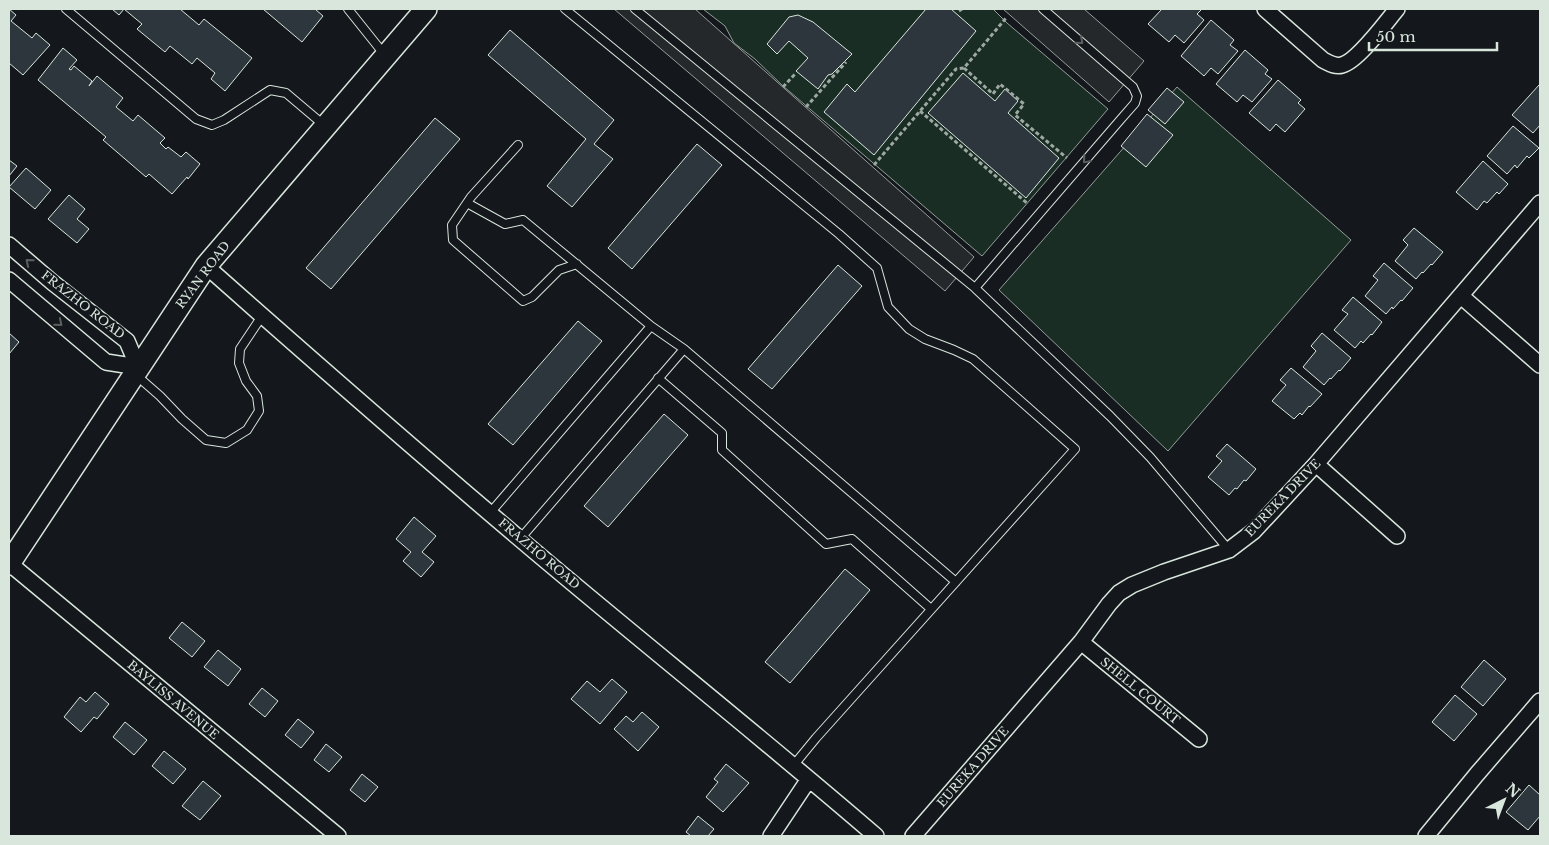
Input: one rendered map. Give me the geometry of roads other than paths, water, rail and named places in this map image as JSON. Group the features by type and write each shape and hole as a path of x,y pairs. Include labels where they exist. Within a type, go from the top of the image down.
{"main road":[{"name":"RYAN ROAD","path":"9,563 206,266 426,9"}],"street":[{"path":"1264,9 1323,60 1340,66 1356,57 1397,9"},
{"name":"EUREKA DRIVE","path":"913,836 1081,642 1119,593 1132,585 1164,572 1229,550 1254,531 1316,464 1540,203"},
{"name":"FRAZHO ROAD","path":"9,245 52,282 127,341 136,370"},
{"name":"FRAZHO ROAD","path":"206,266 520,539 876,836"},
{"path":"9,280 106,362 136,370"},
{"path":"1461,296 1540,365"},
{"path":"1316,464 1397,536"},
{"name":"BAYLISS AVENUE","path":"9,563 338,836"},
{"name":"SHELL COURT","path":"1081,642 1199,739"},
{"path":"1426,836 1540,701"},
{"path":"771,836 809,779"}],"lane":[{"path":"66,9 196,118 212,125 224,120 270,90 286,93 324,126"},
{"path":"348,9 385,56"},
{"path":"565,9 832,228 877,268 888,307 908,329 925,339 954,350 973,360 1075,449 793,766"},
{"path":"635,9 975,288 1150,456 1229,550"},
{"path":"975,288 1122,119 1135,103 1137,96 1133,87 1043,9"},
{"path":"518,145 467,203 452,225 452,240 523,301 532,297 559,270 577,264"},
{"path":"467,203 505,224 522,220 652,326 684,349 956,582"},
{"path":"136,370 182,419 206,440 226,443 248,430 259,411 257,396 246,381 239,363 240,348 262,316"},
{"path":"490,513 652,326"},
{"path":"520,539 684,349"},
{"path":"658,378 722,434 722,450 826,544 852,539 932,609"}]}
